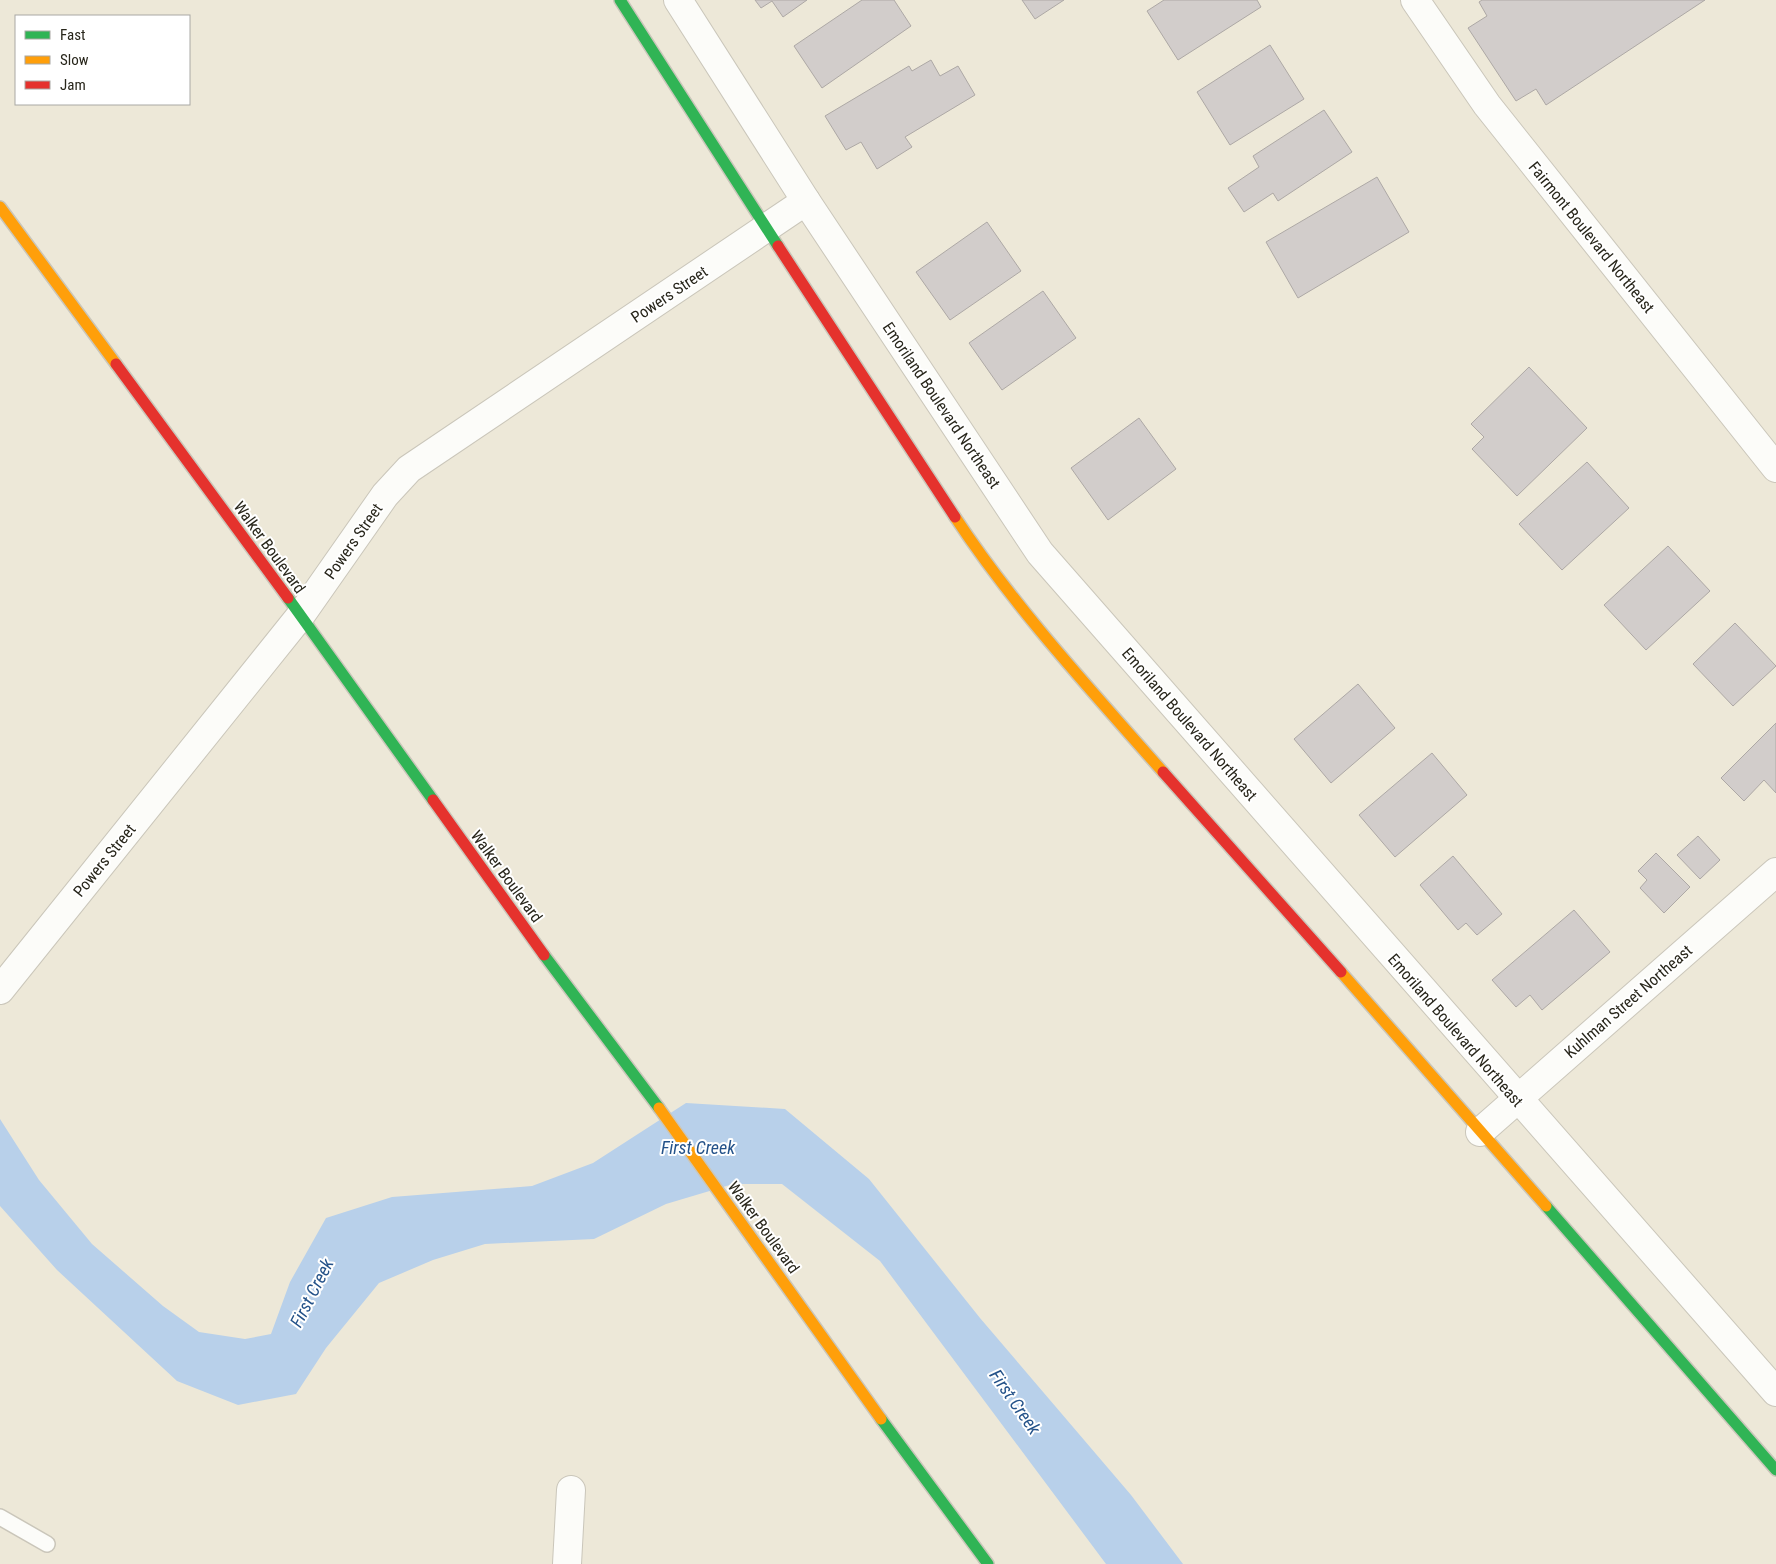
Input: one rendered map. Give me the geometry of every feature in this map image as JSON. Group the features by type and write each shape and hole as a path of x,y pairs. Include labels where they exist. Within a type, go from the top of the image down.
{"street":[{"path":"620,0 766,228 977,550 1070,666 1776,1470"},
{"name":"Emoriland Boulevard Northeast","path":"678,0 806,201 1040,553 1516,1098 1776,1392"},
{"name":"Fairmont Boulevard Northeast","path":"1415,0 1487,105 1776,468"},
{"name":"Powers Street","path":"0,990 300,615 385,495 409,469 806,201"},
{"name":"Walker Boulevard","path":"0,206 300,615 541,951 656,1104 988,1564"},
{"name":"Kuhlman Street Northeast","path":"1480,1132 1516,1098 1776,872"},
{"path":"567,1564 571,1490"}],"lane":[{"path":"0,1517 47,1544"}],"water":[{"name":"First Creek","path":"686,1103 785,1109 869,1179 980,1318 1131,1495 1183,1564 1106,1564 880,1261 782,1184 733,1184 666,1204 594,1239 485,1244 433,1260 379,1283 326,1348 296,1394 238,1405 177,1381 57,1270 0,1206 0,1119 39,1180 92,1244 163,1306 199,1332 245,1339 271,1334 290,1282 326,1218 392,1197 532,1186 593,1163"}],"building":[{"path":"755,0 807,0 783,17 772,1 761,8"},
{"path":"862,0 894,0 911,26 822,88 794,46"},
{"path":"1022,0 1064,0 1035,19"},
{"path":"1164,0 1257,0 1261,7 1178,60 1147,11"},
{"path":"1482,0 1705,0 1546,105 1536,89 1516,101 1468,28 1487,16 1479,2"},
{"path":"1270,45 1304,99 1230,145 1197,92"},
{"path":"931,60 940,76 958,66 975,95 905,137 912,147 877,169 861,142 846,150 825,116 909,66 912,71"},
{"path":"1324,110 1352,152 1278,201 1273,193 1244,212 1228,188 1259,167 1253,156"},
{"path":"1377,177 1409,232 1298,298 1266,242"},
{"path":"987,222 1021,271 950,320 916,272"},
{"path":"1043,291 1076,338 1002,390 969,343"},
{"path":"1529,367 1587,428 1517,496 1472,449 1484,437 1471,424"},
{"path":"1139,418 1176,469 1108,520 1071,468"},
{"path":"1587,462 1629,508 1562,570 1519,524"},
{"path":"1668,546 1710,591 1646,650 1604,605"},
{"path":"1735,623 1776,666 1733,706 1693,664"},
{"path":"1358,684 1395,728 1331,783 1294,739"},
{"path":"1776,723 1776,793 1764,780 1744,801 1721,778"},
{"path":"1432,753 1467,795 1395,857 1359,815"},
{"path":"1698,836 1720,860 1700,879 1677,855"},
{"path":"1656,853 1690,887 1664,913 1640,888 1647,880 1638,871"},
{"path":"1453,856 1502,914 1477,935 1466,923 1458,930 1420,885"},
{"path":"1574,910 1610,952 1542,1010 1530,995 1516,1007 1492,980"}],"traffic: fast":[{"path":"620,0 778,246"},
{"path":"288,598 433,800"},
{"path":"544,955 659,1108"},
{"path":"1546,1206 1776,1470"},
{"path":"881,1419 988,1564"}],"traffic: slow":[{"path":"0,207 116,364"},
{"path":"955,517 978,551 1028,616 1163,772"},
{"path":"1341,972 1546,1206"},
{"path":"659,1108 881,1419"}],"traffic: jam":[{"path":"778,246 955,517"},
{"path":"116,364 288,598"},
{"path":"1163,772 1341,972"},
{"path":"433,800 544,955"}]}
